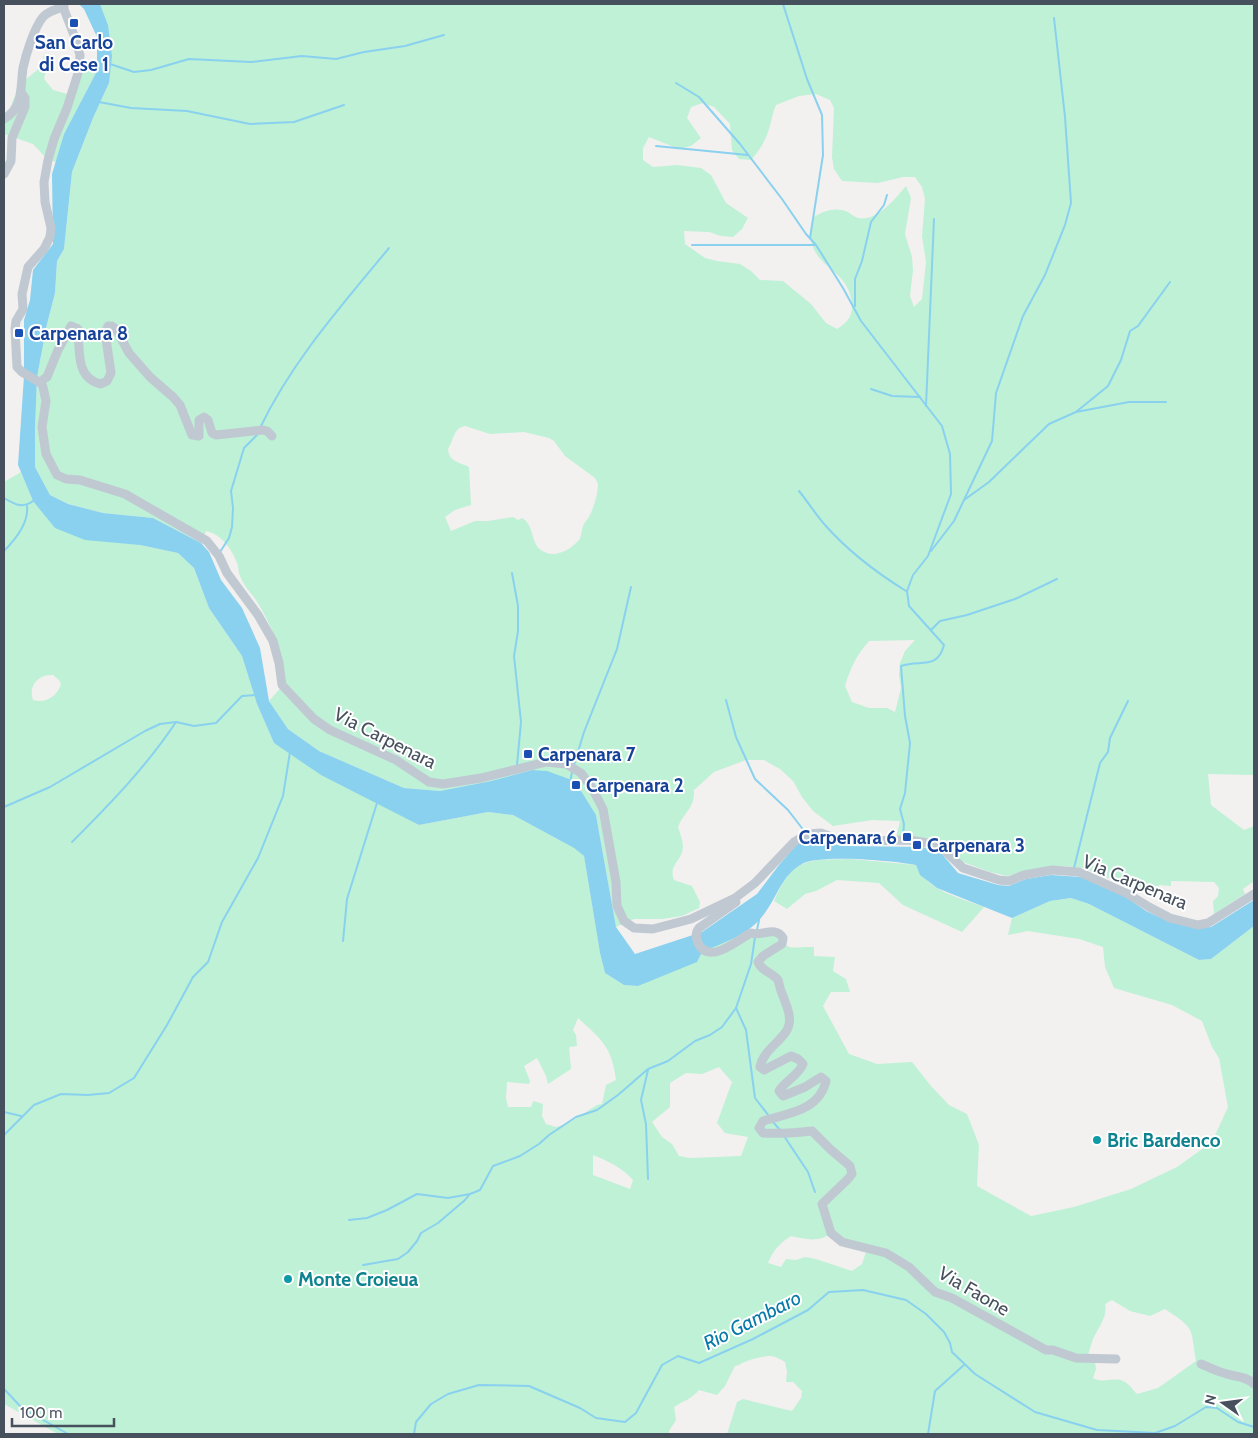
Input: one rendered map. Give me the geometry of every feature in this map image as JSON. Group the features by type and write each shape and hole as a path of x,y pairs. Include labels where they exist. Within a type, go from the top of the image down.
{"street":[{"path":"4,119 16,108 21,92 23,67 36,30 43,17 63,5 80,55 80,70 54,139 44,182 45,202 51,228 50,238 44,249 28,267 22,294 23,309 14,329 17,367 22,372 42,381 47,378 58,350 71,326 78,329 80,360 84,371 94,383 101,384 107,381 111,373 105,332 108,326 112,326 116,329 128,353 180,405 192,435 199,436 199,420 204,417 208,420 212,433 216,435 263,430 272,436"},
{"path":"4,174 11,161 12,138 25,107 25,98 21,92"},
{"name":"Via Carpenara","path":"42,381 46,401 42,426 43,439 46,454 57,475 125,494 207,541 219,556 227,573 258,615 273,642 279,663 282,685 314,720 330,730 396,760 429,782 443,784 481,778 546,762 566,764 581,773 592,788 603,809 616,882 618,906 624,921 634,928 653,928 690,920 735,898 755,883 794,842 807,834 820,833 834,838 862,841 909,840 928,843 945,851 963,868 999,880 1009,881 1024,875 1052,870 1079,872 1128,894 1170,918 1198,925 1208,923 1254,894"},
{"name":"Via Faone","path":"755,883 752,889 697,930 697,941 706,952 712,953 719,952 751,933 757,935 775,931 783,938 782,944 763,956 758,962 760,968 777,980 788,1009 790,1022 787,1031 761,1061 760,1067 764,1070 791,1056 798,1058 803,1064 801,1070 784,1084 779,1091 783,1096 805,1087 821,1077 826,1081 821,1094 804,1109 763,1121 760,1128 763,1133 791,1134 812,1131 850,1166 852,1174 822,1204 831,1233 842,1242 886,1253 909,1267 935,1292 952,1298 1046,1350 1053,1350 1076,1358 1116,1359"},
{"path":"1201,1364 1227,1374 1251,1380 1254,1384"}],"green space":[{"path":"100,4 1254,4 1254,775 1208,774 1211,805 1244,830 1254,826 1254,881 1243,889 1245,894 1214,914 1213,901 1218,896 1219,888 1214,882 1171,881 1171,886 1159,885 1158,895 1142,887 1139,892 1083,868 1064,866 1044,867 1007,876 990,872 963,862 952,853 896,838 900,821 872,820 833,826 813,811 793,781 780,769 764,760 746,760 714,772 694,790 691,806 678,827 683,847 674,866 674,880 692,886 700,902 699,908 682,916 662,919 634,919 616,927 596,815 532,770 491,781 440,791 404,788 319,751 288,729 269,701 286,682 276,640 256,600 242,581 235,558 225,543 216,535 206,531 201,543 153,518 103,513 68,504 50,495 35,467 37,377 55,293 57,261 64,249 72,172 109,83 108,25","holes":["816,94 830,100 834,108 832,157 834,169 842,181 878,183 903,177 915,177 922,187 925,199 922,236 926,262 922,299 914,307 910,296 913,270 912,257 905,234 911,198 906,186 885,208 872,216 858,218 843,210 835,210 827,211 814,217 811,228 811,240 814,250 825,264 839,276 850,293 851,313 848,319 837,329 826,323 811,304 783,281 760,280 740,264 705,258 685,244 684,231 709,232 733,237 742,229 748,218 726,203 711,175 701,168 677,165 653,167 643,160 643,148 649,137 679,149 691,146 701,138 687,118 691,107 703,103 714,107 730,124 732,150 739,159 751,160 766,137 776,105 799,96","465,426 490,434 524,432 549,438 554,441 565,456 595,478 598,484 593,509 583,525 578,541 561,553 546,553 535,543 526,521 522,518 518,520 513,517 475,521 451,531 445,517 455,510 471,505 469,467 452,459 448,449 456,432","915,640 905,651 900,663 901,688 895,712 887,708 869,708 852,702 845,686 854,662 869,641"]},
{"path":"44,55 49,56 44,79 53,90 71,95 79,70 97,71 64,134 56,162 48,160 33,144 4,134 4,119 7,117 17,91 38,69"},
{"path":"21,472 33,501 140,545 178,553 194,568 209,608 242,656 257,704 274,743 419,825 488,812 513,815 574,848 584,856 605,973 624,985 638,986 701,952 749,930 775,931 787,946 795,948 814,947 814,956 835,957 833,971 846,979 850,992 831,992 823,1006 849,1054 877,1064 912,1062 949,1105 967,1114 979,1145 977,1186 1031,1216 1074,1207 1131,1189 1177,1167 1212,1142 1228,1107 1219,1058 1212,1047 1202,1021 1172,1005 1114,988 1105,967 1103,947 1079,939 1028,931 1008,935 1012,918 1050,901 1071,898 1089,904 1199,960 1211,959 1254,926 1254,1434 727,1434 737,1402 743,1399 792,1411 801,1398 802,1391 793,1382 786,1382 785,1362 770,1356 753,1359 735,1366 725,1386 717,1395 699,1390 690,1398 674,1407 676,1420 669,1434 58,1434 4,1404 4,482","holes":["53,675 59,680 61,684 57,692 46,700 33,700 33,686 39,679","578,1018 605,1045 612,1059 616,1080 606,1085 602,1104 597,1105 567,1124 556,1127 546,1124 542,1116 543,1104 533,1101 531,1107 508,1107 506,1098 507,1082 529,1084 530,1081 524,1066 537,1058 548,1084 571,1069 569,1047 577,1046 576,1035 573,1030","719,1067 732,1082 717,1123 725,1133 748,1137 741,1156 690,1158 679,1156 672,1144 662,1137 652,1122 670,1107 670,1083 686,1073 702,1074","593,1155 615,1165 633,1180 630,1189 593,1175","831,1233 867,1249 862,1264 852,1271 805,1257 796,1260 786,1259 781,1267 768,1263 777,1247 791,1236 812,1239 822,1238","1112,1300 1130,1311 1150,1316 1165,1309 1187,1325 1190,1330 1196,1361 1158,1388 1137,1394 1128,1384 1121,1380 1097,1380 1093,1378 1096,1369 1095,1363 1087,1358 1106,1309 1105,1304"]},
{"path":"851,859 916,865 921,874 936,887 955,897 984,907 962,932 903,905 879,883 837,880 816,891 805,894 787,909 774,901 788,876 803,864 812,861"}],"water":[{"path":"79,4 100,4 108,25 112,56 109,83 72,172 64,249 57,261 55,293 37,377 35,467 50,495 68,504 103,513 153,518 201,543 209,552 221,580 242,608 260,648 269,701 288,729 319,751 404,788 440,791 491,781 532,770 547,771 569,779 581,791 596,815 616,927 635,954 702,932 757,894 798,843 816,836 830,843 842,846 923,847 942,854 958,873 998,885 1009,886 1026,879 1051,875 1081,877 1123,895 1146,911 1170,922 1199,928 1211,927 1254,900 1254,926 1211,959 1199,960 1089,904 1071,898 1050,901 1012,918 937,888 920,875 916,865 875,860 824,859 802,864 795,869 784,881 761,918 748,930 702,952 697,962 638,986 624,985 605,973 584,856 574,848 513,815 488,812 419,825 321,775 274,743 257,704 242,656 209,608 194,568 178,553 140,545 85,540 55,528 33,501 18,465 24,376 24,320 30,300 33,270 53,244 52,174 64,134 97,71 97,37 84,9"}],"waterway":[{"path":"783,4 807,79 822,115 823,155 810,238"},
{"path":"931,551 954,521 992,441 996,393 1023,316 1045,275 1065,225 1071,203 1065,117 1054,18"},
{"path":"110,64 134,72 151,70 189,59 251,62 302,56 336,59 364,52 405,46 444,35"},
{"path":"676,83 699,97 740,144 816,245 861,321 942,426 950,454 951,494 928,556 913,575 907,591 909,606 944,645 941,653 932,661 901,666 905,716 910,743 905,793 900,809 904,824 903,836"},
{"path":"99,102 131,108 187,111 250,124 294,122 344,105"},
{"path":"656,146 748,155"},
{"path":"855,306 855,279 862,261 871,222 884,205 887,195"},
{"path":"926,406 934,219"},
{"path":"692,245 815,245"},
{"path":"260,428 273,403 302,357 389,248"},
{"path":"964,500 989,482 1049,424 1076,412 1108,386 1121,360 1130,331 1138,326 1170,282"},
{"path":"871,389 892,396 920,397"},
{"path":"1076,412 1129,402 1166,402"},
{"path":"220,552 229,538 232,527 233,508 231,491 244,448 257,435"},
{"path":"799,491 843,544 884,577 906,591"},
{"path":"4,498 15,504 22,505 33,501"},
{"path":"4,551 24,525 27,506"},
{"path":"512,573 518,606 518,631 514,656 521,722 517,765"},
{"path":"931,630 940,621 967,615 1015,599 1057,579"},
{"path":"574,765 584,732 617,649 631,587"},
{"path":"4,807 50,787 160,724 176,722 194,726 216,723 242,696 256,695"},
{"path":"726,700 736,737 755,779 788,810 805,832"},
{"path":"1074,868 1100,763 1108,752 1110,738 1128,701"},
{"path":"72,842 140,770 176,722"},
{"path":"4,1135 34,1105 61,1094 88,1095 109,1093 134,1078 167,1025 193,977 208,962 222,922 258,858 283,796 290,752"},
{"path":"570,783 572,772"},
{"path":"343,941 347,899 377,803"},
{"path":"757,930 759,920"},
{"path":"349,1220 367,1218 417,1194 448,1198 480,1190 493,1166 520,1156 576,1117 597,1110 648,1069 668,1061 695,1041 710,1035 722,1027 736,1008 751,964 755,937"},
{"path":"736,1008 746,1030 755,1098 769,1116"},
{"path":"648,1070 641,1100 646,1124 648,1179"},
{"path":"4,1112 21,1116"},
{"path":"773,1122 780,1130"},
{"path":"784,1136 808,1172 815,1192"},
{"path":"363,1265 398,1259 408,1252 421,1233 438,1223 469,1195"},
{"name":"Rio Gambaro","path":"414,1434 416,1422 431,1404 448,1394 479,1385 529,1386 580,1408 596,1418 625,1422 636,1413 662,1365 678,1356 699,1363 753,1339 808,1310 829,1292 863,1290 906,1300 926,1314 944,1332 952,1352 975,1374 1035,1412 1097,1430 1155,1433 1175,1426 1206,1407 1217,1408 1238,1422 1254,1427"},
{"path":"928,1434 935,1391 964,1365"},
{"path":"4,1389 22,1408 68,1434"}],"place":[{"name":"San Carlo di Cese 1","path":"74,23"},
{"name":"Carpenara 8","path":"19,333"},
{"name":"Carpenara 7","path":"528,754"},
{"name":"Carpenara 2","path":"576,785"},
{"name":"Carpenara 6","path":"907,837"},
{"name":"Carpenara 3","path":"917,845"},
{"name":"Bric Bardenco","path":"1097,1140"},
{"name":"Monte Croieua","path":"288,1279"}]}
